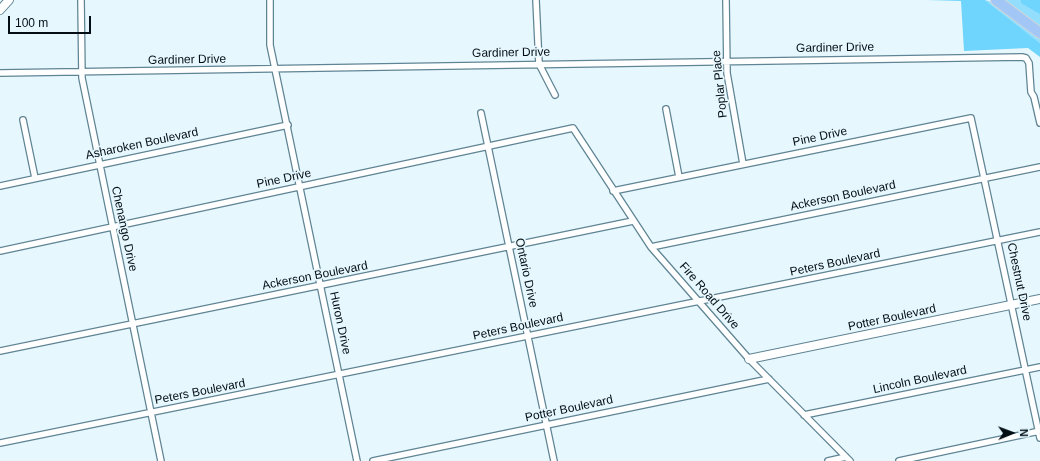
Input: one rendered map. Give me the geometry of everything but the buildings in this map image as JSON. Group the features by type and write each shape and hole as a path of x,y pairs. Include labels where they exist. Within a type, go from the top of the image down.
{"highway":[{"path":"996,0 1040,33"}],"street":[{"path":"0,10 8,0"},
{"name":"Chenango Drive","path":"81,0 82,72 161,461"},
{"name":"Huron Drive","path":"270,0 270,44 301,186 357,461"},
{"path":"536,0 539,64 555,95"},
{"name":"Poplar Place","path":"726,0 726,61 732,109 743,164"},
{"name":"Gardiner Drive","path":"0,74 1022,57 1026,58 1029,63 1031,92 1034,97 1040,123"},
{"path":"666,109 679,177"},
{"name":"Ontario Drive","path":"481,113 554,461"},
{"name":"Pine Drive","path":"613,191 970,118 972,120 985,178"},
{"path":"23,120 35,178"},
{"name":"Asharoken Boulevard","path":"0,186 288,125"},
{"name":"Pine Drive","path":"0,251 113,228 573,128"},
{"name":"Fire Road Drive","path":"573,128 651,247 698,302 750,359 848,459"},
{"name":"Ackerson Boulevard","path":"651,247 1040,167"},
{"name":"Chestnut Drive","path":"985,178 1040,438"},
{"name":"Ackerson Boulevard","path":"0,351 633,221"},
{"name":"Peters Boulevard","path":"0,443 1040,232"},
{"name":"Potter Boulevard","path":"750,359 1040,300"},
{"name":"Lincoln Boulevard","path":"804,415 1040,367"},
{"name":"Potter Boulevard","path":"373,461 769,379"},
{"path":"899,461 1039,431"},
{"path":"828,461 848,459"}],"shaded area":[{"path":"927,0 985,0 1040,43 1040,57 1028,48 964,51 961,1"},
{"path":"985,0 989,1 1040,38 1040,43"},
{"path":"1005,0 1040,0 1040,26"},
{"path":"1021,0 1040,0 1040,14 1021,3"}]}
